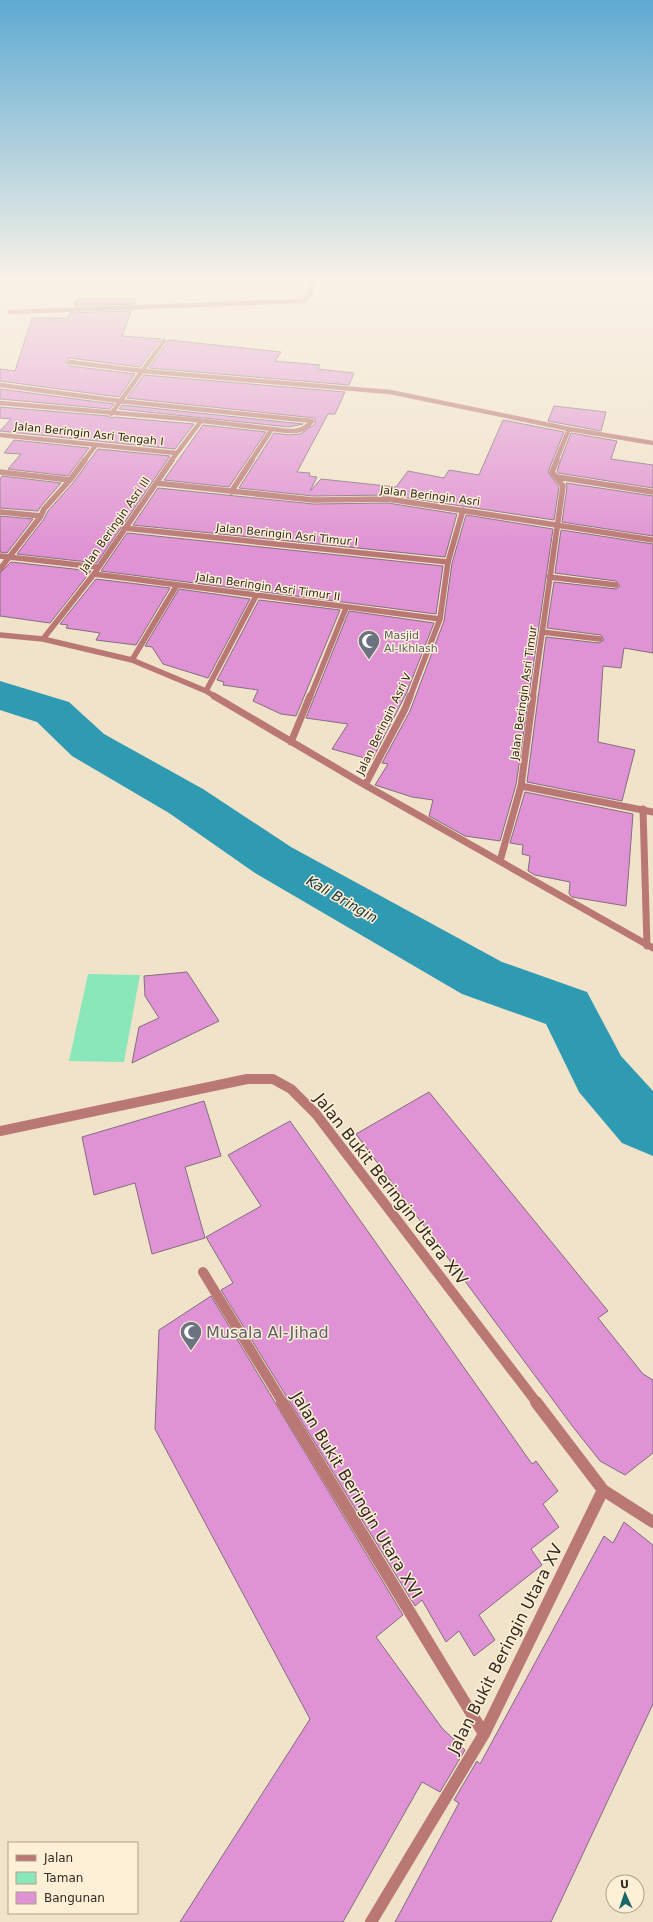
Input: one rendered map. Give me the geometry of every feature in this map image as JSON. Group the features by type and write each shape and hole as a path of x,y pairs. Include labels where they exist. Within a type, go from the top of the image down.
{"street":[{"path":"124,369 390,392 569,429 653,443"},
{"path":"111,414 142,371"},
{"path":"0,385 119,401 309,419 312,421 308,428 301,431 201,420 111,414 0,403"},
{"path":"186,419 194,408"},
{"name":"Jalan Beringin Asri III","path":"43,639 94,574 97,567 176,453 201,420"},
{"path":"231,492 272,429"},
{"path":"569,429 552,472 556,477 653,492"},
{"name":"Jalan Beringin Asri Tengah I","path":"0,435 176,453"},
{"path":"0,569 41,516 44,509 70,480 96,445"},
{"path":"0,472 70,480"},
{"name":"Jalan Beringin Asri Timur","path":"500,861 521,786 549,577 563,486 556,477"},
{"name":"Jalan Beringin Asri","path":"156,483 313,500 388,500 653,540"},
{"name":"Jalan Beringin Asri V","path":"365,785 405,709 440,619 448,562 462,510"},
{"path":"0,512 41,516"},
{"name":"Jalan Beringin Asri Timur I","path":"124,528 448,562"},
{"path":"0,556 97,567"},
{"name":"Jalan Beringin Asri Timur II","path":"94,574 346,608 440,619"},
{"path":"549,577 616,585"},
{"path":"132,660 177,585"},
{"path":"206,691 256,596"},
{"path":"291,742 346,608"},
{"path":"542,632 600,639"},
{"path":"0,635 43,639 132,660 206,691 365,785 650,947"},
{"path":"521,786 653,812"},
{"path":"643,809 650,947"},
{"name":"Jalan Bukit Beringin Utara XIV","path":"0,1131 247,1079 273,1079 291,1089 316,1114 603,1490"},
{"name":"Jalan Bukit Beringin Utara XVI","path":"203,1272 484,1734"},
{"path":"603,1490 653,1522"},
{"name":"Jalan Bukit Beringin Utara XV","path":"371,1922 484,1734 603,1490"}],"green space":[{"path":"88,974 140,975 124,1062 69,1061"}],"building":[{"path":"0,369 15,371 16,369 92,369 135,374 119,397 0,381"},
{"path":"157,369 317,369 354,373 349,385"},
{"path":"144,375 345,392 335,414 328,414 297,472 310,473 309,476 317,477 310,491 321,479 396,487 408,471 444,478 449,470 479,475 503,420 564,432 548,472 559,487 554,520 389,495 313,496 239,488 274,433 289,435 300,434 315,424 315,418 127,398"},
{"path":"0,389 114,404 110,409 0,399"},
{"path":"122,405 303,424 289,427 119,409"},
{"path":"554,406 606,412 601,431 548,421"},
{"path":"0,407 108,416 111,418 114,417 194,424 175,449 0,431 11,419 0,418"},
{"path":"203,425 266,432 229,487 164,480"},
{"path":"571,433 617,441 611,459 653,465 653,488 558,473 557,471"},
{"path":"14,440 89,448 68,476 8,469 21,454 4,453"},
{"path":"98,449 170,456 97,563 17,554 44,519 48,511 73,483"},
{"path":"2,476 61,483 38,511 0,508 0,479"},
{"path":"566,483 653,496 653,536 562,522 567,487"},
{"path":"158,488 313,504 388,503 457,514 445,557 133,525"},
{"path":"466,515 553,529 516,785 500,841 465,836 429,816 433,800 412,797 375,785 388,764 382,763 410,711 444,621 452,563"},
{"path":"0,516 33,519 7,553 0,552"},
{"path":"561,530 653,544 653,653 624,648 621,668 603,666 598,742 635,750 622,801 527,782 546,637 599,643 604,640 601,635 547,628 554,582 616,589 620,586 616,581 555,573"},
{"path":"127,533 443,566 436,614 101,571"},
{"path":"11,562 91,571 50,623 0,616 0,573"},
{"path":"96,579 170,588 136,645 96,640 100,633 66,628 68,625 60,624"},
{"path":"179,589 250,599 208,678 163,664 152,647 145,646"},
{"path":"259,600 340,610 296,716 281,714 253,701 258,690 223,685 224,682 217,680"},
{"path":"349,611 434,623 407,692 372,760 332,749 348,724 306,718"},
{"path":"525,792 633,814 626,906 572,897 569,894 570,882 535,875 528,871 530,856 522,854 523,845 510,843"},
{"path":"187,972 219,1021 132,1063 139,1027 159,1018 145,996 144,976"},
{"path":"429,1092 608,1311 598,1318 643,1374 653,1380 653,1453 625,1475 600,1461 573,1427 356,1134"},
{"path":"204,1101 221,1156 185,1167 205,1238 152,1254 135,1183 94,1195 82,1137"},
{"path":"290,1121 532,1464 536,1461 558,1491 543,1504 559,1527 531,1549 542,1565 479,1615 495,1640 474,1656 459,1631 446,1642 422,1600 415,1606 221,1290 233,1283 206,1237 261,1206 228,1155"},
{"path":"211,1296 403,1615 376,1637 442,1728 465,1750 440,1792 422,1782 343,1922 180,1922 310,1719 155,1429 159,1330"},
{"path":"624,1522 653,1545 653,1704 551,1922 395,1922 459,1803 454,1800 477,1761 480,1764 604,1536 613,1543"}],"waterway":[{"name":"Kali Bringin","path":"0,695 53,712 88,745 186,801 273,860 482,978 567,1008 600,1074 644,1124 653,1128"}],"place":[{"name":"Masjid Al-Ikhlash","path":"369,660"},
{"name":"Musala Al-Jihad","path":"191,1352"}]}
